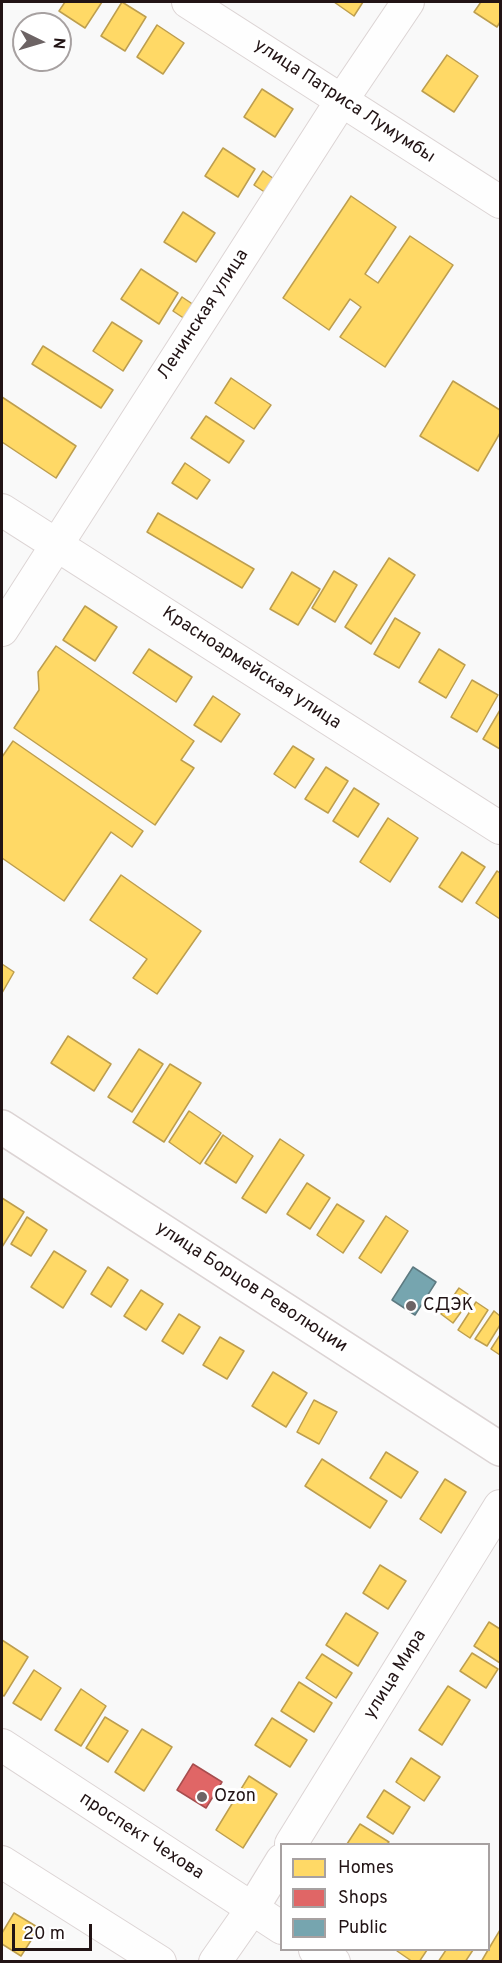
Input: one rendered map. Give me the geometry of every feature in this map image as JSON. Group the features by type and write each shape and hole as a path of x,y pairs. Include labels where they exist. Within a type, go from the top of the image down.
{"main road":[{"name":"улица Борцов Революции","path":"2,1127 501,1449"}],"street":[{"name":"улица Патриса Лумумбы","path":"188,2 501,202"},
{"name":"Ленинская улица","path":"2,630 342,100 408,2"},
{"name":"Красноармейская улица","path":"2,510 501,828"},
{"name":"улица Мира","path":"292,1843 501,1506"},
{"name":"проспект Чехова","path":"2,1745 280,1927"},
{"path":"2,1862 160,1962"},
{"path":"215,1962 280,1863"},
{"path":"317,1951 334,1962"}],"building: Homes":[{"path":"65,2 102,2 85,28 72,20 72,12 59,11"},
{"path":"122,2 146,17 125,51 101,36"},
{"path":"334,2 363,2 354,16"},
{"path":"481,2 500,2 500,22 497,27 474,12"},
{"path":"157,25 184,43 163,74 137,57"},
{"path":"447,55 478,76 454,112 422,91"},
{"path":"262,89 293,109 275,137 244,117"},
{"path":"223,148 255,169 238,197 205,176"},
{"path":"263,171 274,179 266,193 254,185"},
{"path":"351,196 396,227 365,274 378,283 410,236 453,265 385,367 340,337 361,307 350,299 329,330 283,298"},
{"path":"183,212 215,233 196,262 164,242"},
{"path":"141,269 178,293 159,324 121,299"},
{"path":"182,297 194,305 185,319 173,311"},
{"path":"112,322 142,341 123,371 93,351"},
{"path":"43,346 113,390 101,408 32,364"},
{"path":"231,378 271,405 254,429 215,403"},
{"path":"453,381 500,410 500,433 478,471 420,436"},
{"path":"2,397 76,446 56,478 2,442"},
{"path":"206,416 244,441 229,463 191,438"},
{"path":"185,463 210,480 197,499 172,483"},
{"path":"158,513 254,569 242,588 147,532"},
{"path":"389,558 415,575 371,644 345,627"},
{"path":"334,571 357,585 335,622 312,608"},
{"path":"292,572 320,589 298,625 270,609"},
{"path":"85,606 117,627 95,661 63,640"},
{"path":"395,618 420,633 399,668 374,654"},
{"path":"56,646 194,741 181,760 194,768 155,825 14,728 39,690 38,672"},
{"path":"149,649 192,677 176,702 133,673"},
{"path":"439,649 465,665 446,698 419,682"},
{"path":"472,680 498,695 477,732 451,717"},
{"path":"213,696 240,714 221,742 194,725"},
{"path":"500,710 500,749 483,739"},
{"path":"13,741 143,831 132,847 111,832 64,901 2,858 2,757"},
{"path":"293,746 314,759 295,788 274,774"},
{"path":"326,767 348,781 328,813 305,799"},
{"path":"354,788 379,804 358,837 333,821"},
{"path":"388,818 418,838 390,882 360,862"},
{"path":"462,852 485,867 462,902 439,887"},
{"path":"497,871 500,873 500,919 476,903"},
{"path":"121,875 201,931 157,994 133,978 147,959 90,920"},
{"path":"2,964 14,972 2,993"},
{"path":"68,1036 111,1064 94,1091 51,1063"},
{"path":"139,1049 163,1064 132,1112 108,1097"},
{"path":"170,1064 201,1083 164,1142 133,1122"},
{"path":"189,1111 221,1133 200,1164 169,1142"},
{"path":"223,1135 253,1156 236,1183 205,1163"},
{"path":"280,1139 304,1155 266,1213 242,1198"},
{"path":"307,1183 330,1198 310,1229 287,1214"},
{"path":"2,1198 24,1212 2,1247"},
{"path":"337,1204 364,1221 343,1253 317,1235"},
{"path":"386,1216 408,1231 381,1273 359,1258"},
{"path":"27,1217 47,1230 31,1256 11,1244"},
{"path":"54,1251 86,1271 63,1308 31,1287"},
{"path":"108,1267 128,1280 111,1307 91,1294"},
{"path":"459,1288 472,1297 453,1323 441,1314"},
{"path":"141,1290 163,1304 146,1330 124,1316"},
{"path":"476,1302 488,1310 470,1338 458,1330"},
{"path":"494,1311 500,1316 500,1325 487,1346 475,1339"},
{"path":"179,1314 200,1327 183,1354 162,1341"},
{"path":"500,1335 500,1355 491,1349"},
{"path":"220,1337 244,1351 227,1379 203,1365"},
{"path":"273,1372 307,1393 286,1427 252,1406"},
{"path":"314,1400 337,1412 319,1444 297,1432"},
{"path":"386,1452 418,1472 401,1498 370,1478"},
{"path":"322,1459 387,1501 370,1528 305,1486"},
{"path":"445,1479 466,1492 441,1533 420,1519"},
{"path":"380,1565 406,1581 388,1609 363,1593"},
{"path":"346,1613 378,1633 358,1666 326,1645"},
{"path":"489,1622 500,1629 500,1663 474,1646"},
{"path":"2,1640 28,1657 4,1696 2,1695"},
{"path":"472,1653 498,1669 486,1688 460,1671"},
{"path":"322,1654 352,1673 336,1698 306,1678"},
{"path":"34,1670 61,1688 41,1720 13,1703"},
{"path":"299,1682 332,1703 314,1732 281,1711"},
{"path":"448,1686 470,1700 442,1745 419,1730"},
{"path":"81,1689 106,1706 81,1746 55,1730"},
{"path":"105,1717 128,1731 108,1762 86,1748"},
{"path":"272,1718 307,1740 290,1767 255,1745"},
{"path":"142,1729 172,1747 144,1791 115,1772"},
{"path":"411,1758 440,1777 424,1801 396,1782"},
{"path":"249,1776 277,1794 243,1848 216,1830"},
{"path":"384,1790 410,1807 393,1834 367,1817"},
{"path":"360,1824 389,1842 388,1843 348,1843"},
{"path":"14,1913 39,1928 21,1956 2,1944 2,1933"},
{"path":"500,1930 500,1962 481,1962 487,1951 490,1951 490,1947"},
{"path":"397,1951 426,1951 419,1962 413,1962"},
{"path":"445,1951 472,1951 465,1962 438,1962"}],"building: Shops":[{"path":"193,1764 222,1782 206,1808 177,1790"}],"building: Public":[{"path":"413,1267 436,1282 415,1315 392,1300"}],"place":[{"name":"СДЭК","path":"411,1306"},
{"name":"Ozon","path":"202,1797"}]}
